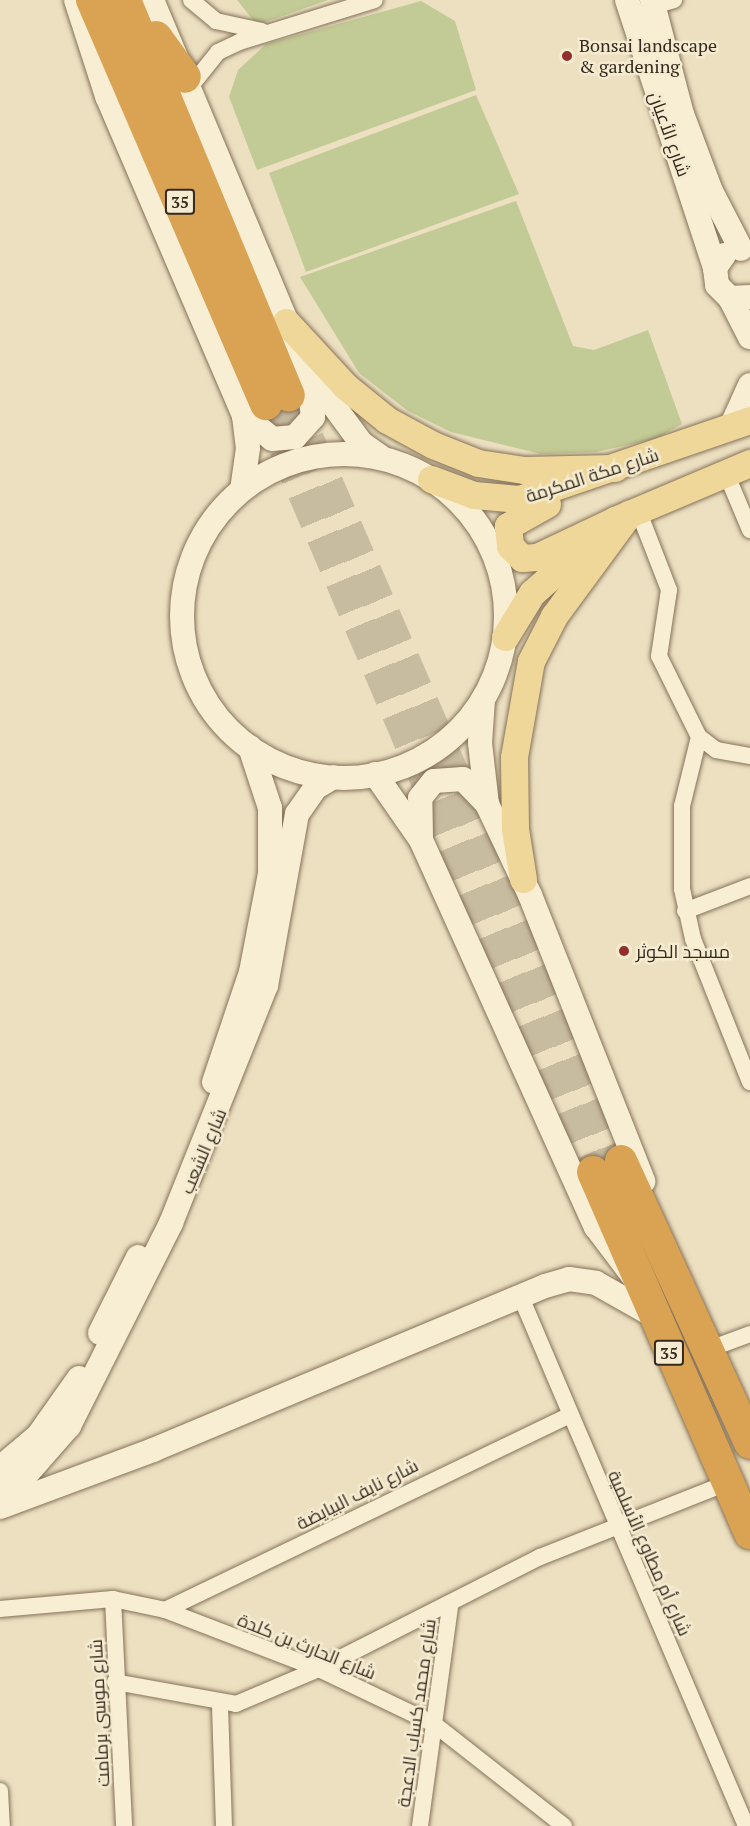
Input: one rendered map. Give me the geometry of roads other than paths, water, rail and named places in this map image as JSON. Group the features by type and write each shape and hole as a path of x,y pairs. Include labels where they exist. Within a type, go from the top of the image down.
{"highway":[{"name":"35","path":"92,0 266,405"},
{"name":"35","path":"125,0 266,405"},
{"path":"139,0 165,57 187,82"},
{"name":"35","path":"750,1443 667,1264 607,1167 635,1278 720,1486 750,1533"}],"main road":[{"path":"286,322 345,386 387,420 433,445 478,463 524,470 615,468"},
{"name":"شارع مكة المكرمة","path":"431,479 474,495 519,499 673,449 741,423"},
{"path":"673,449 522,514 508,526 508,538 516,555 537,557 627,515 738,468"},
{"path":"505,637 532,593 627,515"},
{"path":"523,879 514,829 514,757 531,661 554,616 627,515"}],"street":[{"path":"76,0 107,96 266,405 272,439 295,437 307,428 314,406 306,368 152,0"},
{"path":"190,0 230,27 274,30"},
{"path":"187,82 218,52 274,30 375,0"},
{"name":"شارع الأعيان","path":"627,0 715,268 717,285 740,298"},
{"name":"شارع الأعيان","path":"660,2 682,114 711,191 746,250"},
{"path":"715,268 725,254 746,250"},
{"path":"740,298 750,337"},
{"path":"306,368 361,443 382,459 431,479 455,498 491,547 504,596 505,637 488,691 479,706 488,804 523,879 657,1218 667,1264"},
{"path":"741,423 750,385"},
{"path":"242,490 248,448 266,405"},
{"path":"382,459 309,458 242,490 217,514 196,550 182,614 197,684 224,725 250,747 295,769 333,777 375,774 441,745 488,691"},
{"path":"738,468 750,530"},
{"path":"627,515 669,590 670,609 658,640 659,656 699,737 716,750 750,756"},
{"path":"699,737 682,806 685,911 750,1082"},
{"name":"شارع الشعب","path":"0,1468 38,1436 75,1387 172,1185 232,1031 259,938 272,851 270,808 250,747"},
{"path":"375,774 422,840 596,1227 635,1278"},
{"name":"شارع الشعب","path":"0,1495 25,1476 69,1426 171,1223 266,986 297,814 315,789 333,777"},
{"path":"422,840 420,798 434,781 463,779 488,804"},
{"path":"685,911 750,886"},
{"path":"0,1507 153,1450 520,1294 580,1280 596,1283 651,1314"},
{"name":"شارع أم مطاوع الأسلمية","path":"520,1294 568,1416 746,1826"},
{"path":"707,1350 750,1334"},
{"name":"شارع نايف البيايضة","path":"165,1610 568,1416"},
{"name":"شارع محمد كساب الدعجة","path":"115,1682 220,1706 258,1697 450,1606 540,1557 720,1486"},
{"name":"شارع الحارث بن كلدة","path":"0,1609 113,1599 165,1610 319,1669 434,1724 564,1826"},
{"name":"شارع موسى برمامت","path":"113,1599 115,1682 124,1826"},
{"name":"شارع محمد كساب الدعجة","path":"420,1826 450,1606"},
{"path":"220,1706 224,1826"},
{"path":"0,1791 2,1826"}],"tunnel":[{"path":"289,395 621,1161"},
{"path":"266,404 593,1172"}],"place":[{"name":"Bonsai landscape & gardening","path":"567,56"},
{"name":"مسجد الكوثر","path":"624,951"}]}
